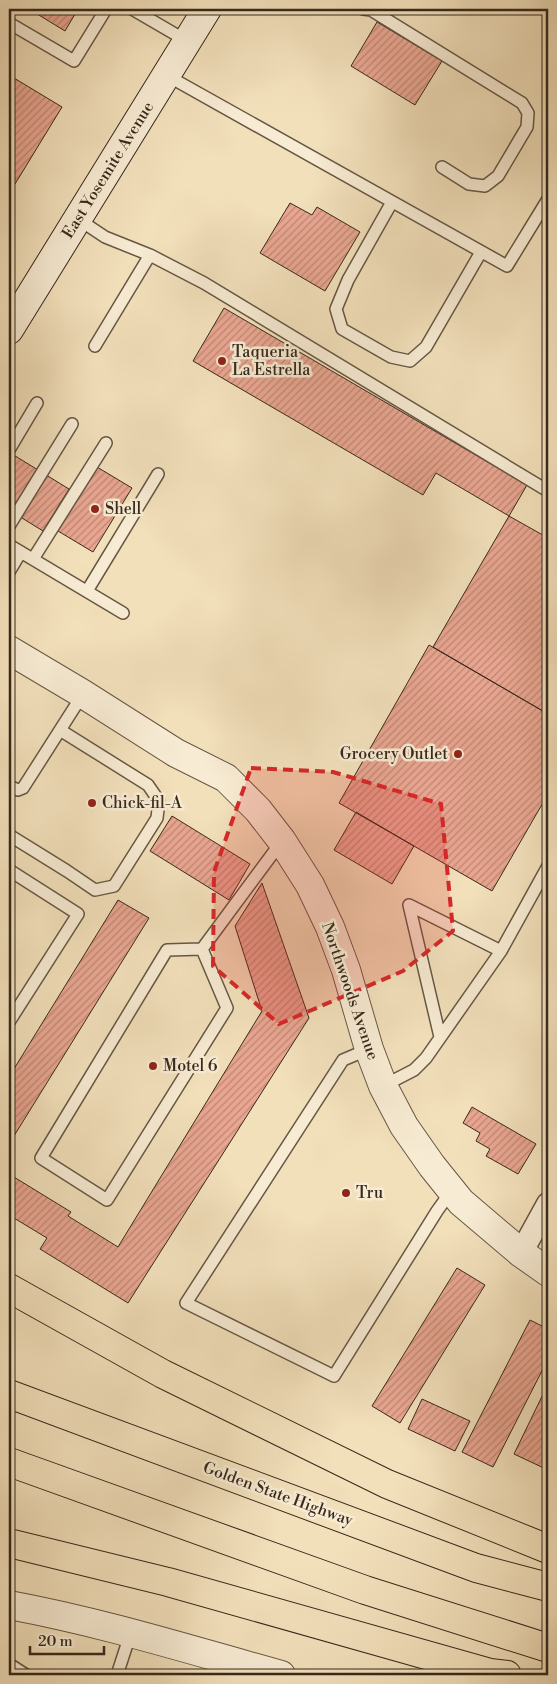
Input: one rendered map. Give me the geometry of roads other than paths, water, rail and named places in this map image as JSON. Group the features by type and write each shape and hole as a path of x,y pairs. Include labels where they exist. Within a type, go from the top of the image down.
{"highway":[{"path":"9,1288 163,1374 387,1484 548,1549"},
{"name":"Golden State Highway","path":"9,1394 476,1568 548,1587"},
{"path":"9,1462 365,1590 548,1648"},
{"path":"9,1543 168,1582 490,1673 507,1675"}],"street":[{"name":"East Yosemite Avenue","path":"12,318 78,219 207,9"},
{"name":"Northwoods Avenue","path":"9,650 176,753 226,778 258,810 282,841 310,885 330,927 346,970 369,1049 383,1086 404,1126 432,1166 461,1202 521,1253 548,1272"},
{"path":"521,1253 548,1204"},
{"path":"9,1605 57,1614 131,1632 271,1674"}],"lane":[{"path":"9,23 74,61 106,9"},
{"path":"132,9 187,41"},
{"path":"363,9 371,10 522,103 528,113 527,127 498,176 485,186 469,184 442,167"},
{"path":"166,75 507,266 548,199"},
{"path":"392,202 348,280 336,309 342,328 391,358 410,360 426,347 481,252"},
{"path":"78,219 106,237 150,255 204,283 548,491"},
{"path":"94,346 150,255"},
{"path":"9,450 37,403"},
{"path":"9,526 72,424"},
{"path":"33,559 106,443"},
{"path":"87,592 158,474"},
{"path":"9,545 123,613"},
{"path":"9,572 21,552"},
{"path":"9,786 18,790 23,788 83,694"},
{"path":"9,834 95,890 114,886 157,818 158,801 148,786 60,730"},
{"path":"202,949 282,841"},
{"path":"383,1086 414,1070 426,1058 501,951 548,866"},
{"path":"9,870 78,914 9,1022"},
{"path":"440,1037 409,905 501,951"},
{"path":"202,949 227,1008 107,1200 41,1158 167,950 202,949"},
{"path":"369,1049 343,1060 186,1303 334,1376 452,1190"},
{"path":"118,1675 131,1632"},
{"path":"9,1664 26,1675"}],"place":[{"name":"Taqueria La Estrella","path":"222,361"},
{"name":"Shell","path":"95,509"},
{"name":"Grocery Outlet","path":"458,754"},
{"name":"Chick-fil-A","path":"92,803"},
{"name":"Motel 6","path":"153,1066"},
{"name":"Tru","path":"346,1193"}]}
